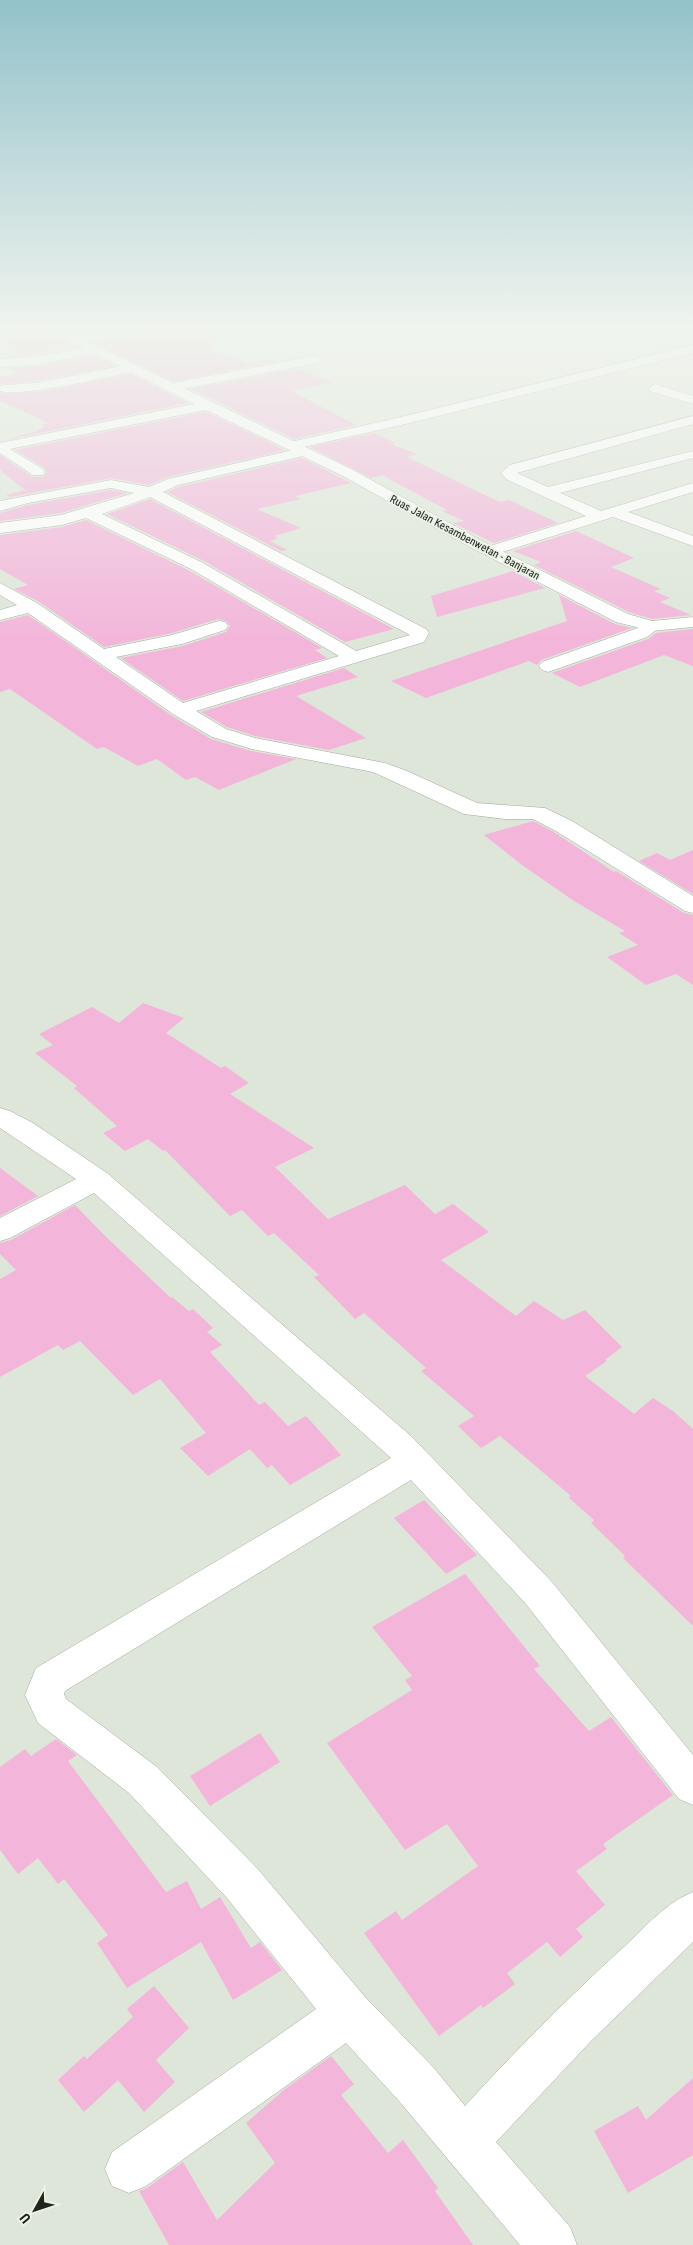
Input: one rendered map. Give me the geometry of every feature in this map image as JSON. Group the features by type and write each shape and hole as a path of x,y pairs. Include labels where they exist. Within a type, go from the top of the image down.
{"street":[{"path":"0,447 61,435"},
{"name":"Ruas Jalan Kesambenwetan - Banjaran","path":"268,435 348,473 490,551 622,618 652,626 693,622"},
{"path":"0,528 62,520 88,514 152,492 173,482 349,435"},
{"path":"643,435 514,468 508,473 546,492 609,515 688,536"},
{"path":"0,447 38,472"},
{"path":"546,492 692,454"},
{"path":"0,506 27,499 111,484 152,492 420,633 418,638 180,710"},
{"path":"490,551 693,487"},
{"path":"88,514 197,566 354,657"},
{"path":"0,588 31,607 180,710 219,734 234,739 378,767 400,775 472,809 505,813 537,813 564,826 693,906"},
{"path":"0,615 31,607"},
{"path":"100,655 176,640 219,626"},
{"path":"548,666 642,633 652,626"},
{"path":"0,1117 23,1129 98,1180 399,1445 539,1593 693,1786"},
{"path":"0,1231 98,1180"},
{"path":"414,1461 50,1680 44,1695 52,1711 142,1780 242,1883 349,2013 416,2084 552,2245"},
{"path":"465,2141 526,2073 633,1966 693,1913"},
{"path":"129,2169 349,2013"}],"building":[{"path":"24,435 31,435 0,441"},
{"path":"92,435 253,435 285,450 168,477 149,485 111,478 10,497 6,495 25,490 0,470 0,455 32,477 43,477 47,473 45,468 15,450"},
{"path":"285,435 313,435 294,439"},
{"path":"366,435 378,435 395,443 391,444 417,454 407,457 500,502 509,500 558,523 494,543 453,523 464,521 442,511 447,510 382,475 371,478 310,447"},
{"path":"302,458 351,483 295,496 301,499 257,509 301,528 274,536 278,538 270,541 287,550 281,551 167,492 179,487"},
{"path":"111,490 127,493 61,513 0,521 0,513 28,505"},
{"path":"150,499 394,629 345,642 204,561 107,514"},
{"path":"86,520 190,571 322,648 315,650 327,658 183,701 121,658 183,646 226,632 230,626 226,621 218,619 172,633 104,647 38,601 14,589 28,585 0,569 0,535 62,527"},
{"path":"576,531 634,558 611,567 661,589 654,591 670,598 660,602 691,615 652,619 629,612 534,565 541,562 513,551"},
{"path":"513,571 545,588 437,617 431,596"},
{"path":"559,595 615,624 632,628 541,660 537,665 529,661 426,698 391,681 567,621"},
{"path":"28,615 172,716 211,739 251,751 296,759 219,790 195,777 186,780 157,759 138,766 104,747 97,749 10,689 0,692 0,622"},
{"path":"693,629 693,666 664,655 580,687 552,673 648,639 656,633"},
{"path":"344,668 358,677 296,696 366,738 329,750 255,736 227,727 201,712"},
{"path":"533,821 554,832 614,872 616,871 684,913 693,915 693,985 676,974 646,985 607,957 638,945 619,933 625,931 574,901 522,865 484,835"},
{"path":"693,850 693,894 639,861 657,853 670,860"},
{"path":"143,1003 184,1018 166,1033 221,1068 225,1066 249,1083 230,1094 314,1148 275,1167 328,1219 405,1185 435,1214 453,1204 489,1232 441,1260 516,1316 534,1301 563,1320 585,1310 622,1347 605,1360 607,1361 585,1376 634,1414 653,1398 673,1411 693,1429 693,1626 623,1558 625,1556 591,1523 594,1520 569,1498 571,1496 500,1436 481,1448 458,1426 474,1416 421,1371 426,1368 364,1313 355,1319 314,1277 319,1275 274,1233 268,1236 242,1210 230,1216 165,1150 163,1151 148,1139 125,1151 103,1133 117,1126 74,1088 77,1086 35,1053 53,1045 39,1034 92,1007 119,1023"},
{"path":"0,1168 38,1196 0,1216"},
{"path":"75,1205 171,1298 189,1311 193,1309 213,1328 207,1332 222,1345 210,1352 259,1405 265,1402 288,1426 306,1416 341,1455 290,1485 272,1465 267,1468 250,1449 208,1476 180,1448 206,1433 160,1379 133,1395 80,1341 63,1350 58,1345 0,1377 0,1279 16,1270 0,1254 0,1243 11,1240"},
{"path":"424,1500 477,1555 446,1574 394,1518"},
{"path":"465,1574 540,1666 534,1669 589,1731 611,1717 673,1795 603,1844 607,1849 576,1871 605,1905 576,1929 583,1937 560,1957 547,1942 507,1973 515,1984 483,2008 481,2005 439,2036 364,1933 396,1911 402,1920 478,1866 447,1824 405,1850 327,1743 412,1690 405,1680 412,1676 372,1627"},
{"path":"260,1733 280,1762 210,1806 190,1776"},
{"path":"56,1739 77,1755 68,1761 166,1892 187,1881 201,1909 220,1897 251,1948 260,1942 282,1970 233,2000 201,1942 127,1988 97,1943 108,1935 64,1879 58,1884 38,1858 18,1874 0,1850 0,1767 25,1749 31,1756"},
{"path":"154,1986 189,2028 156,2060 175,2082 144,2112 118,2080 84,2112 58,2080 84,2056 87,2059 133,2017 127,2009"},
{"path":"331,2056 354,2084 341,2095 388,2153 403,2140 438,2188 435,2191 473,2245 169,2245 139,2191 147,2188 183,2162 217,2220 275,2163 246,2123 285,2089"},
{"path":"693,2078 693,2155 628,2193 594,2131 638,2106 646,2120"}]}
